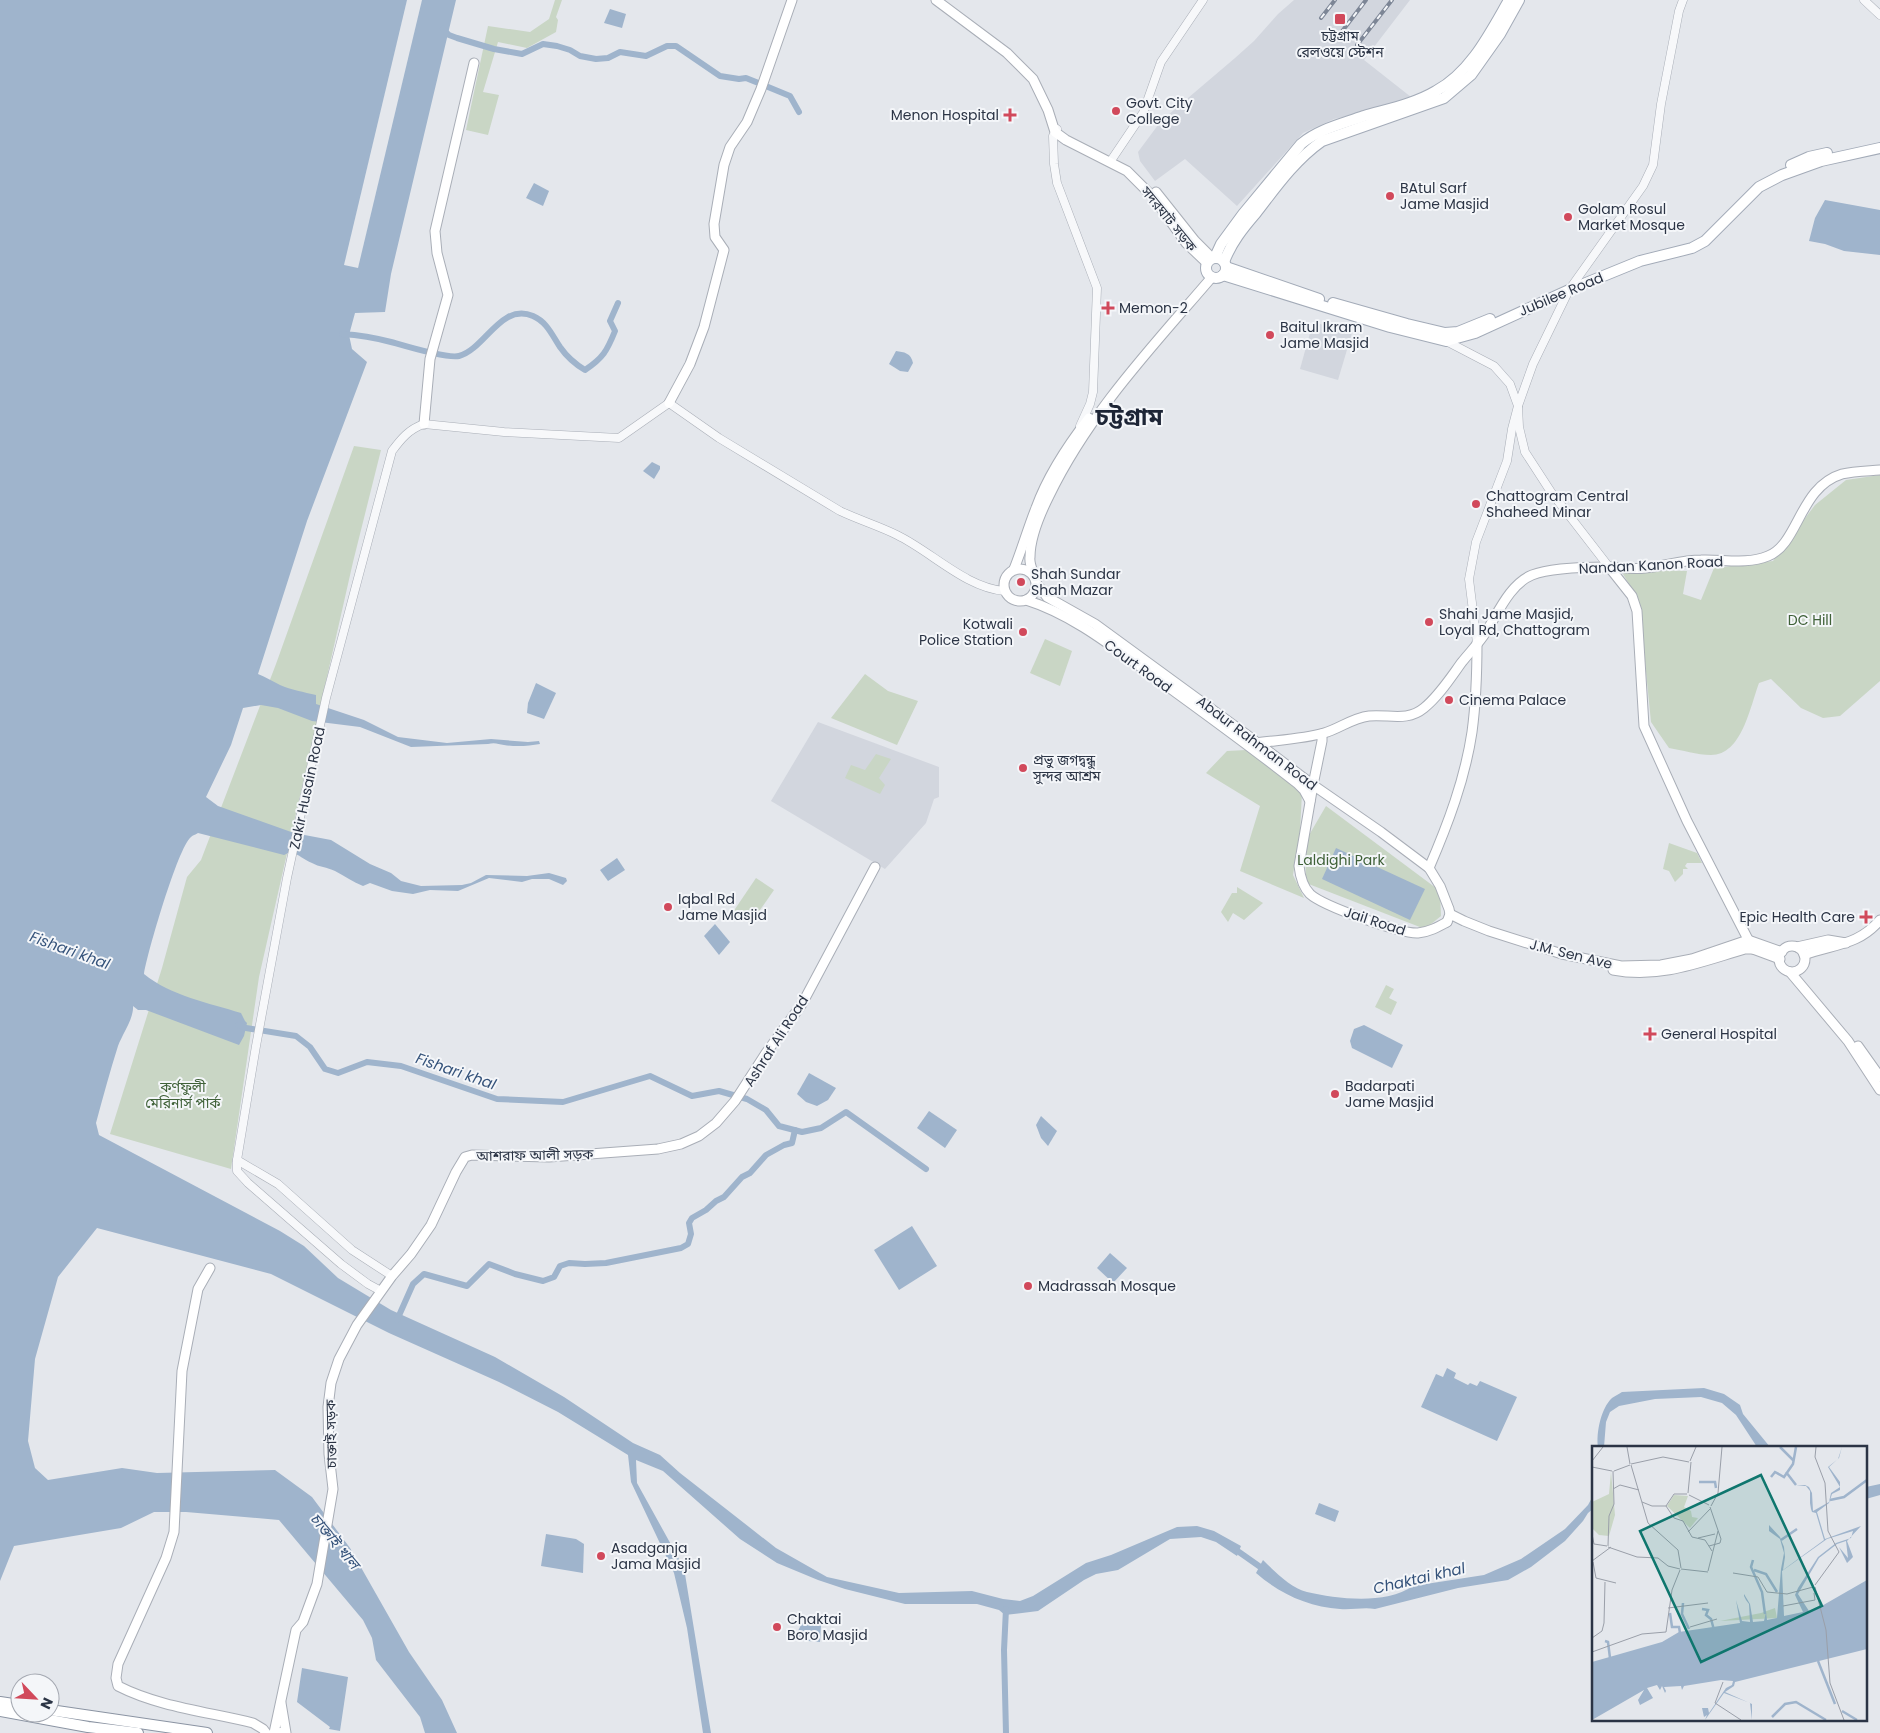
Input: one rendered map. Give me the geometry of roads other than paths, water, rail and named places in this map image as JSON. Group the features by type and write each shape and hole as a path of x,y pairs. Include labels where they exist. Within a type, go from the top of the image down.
{"main road":[{"path":"669,403 690,364 704,327 724,250 715,237 714,224 724,165 730,147 747,122 792,0"},
{"path":"936,0 1007,53 1033,79 1056,130"},
{"path":"942,0 1009,50 1036,77 1052,109 1056,130"},
{"path":"1331,132 1436,91 1467,66 1509,0"},
{"path":"1520,0 1500,34 1470,75 1444,98 1331,132 1311,136 1288,158 1221,244 1218,264 1218,277 1210,276 1206,270 1218,264 1319,299 1407,324 1445,333 1458,332 1572,286 1635,256 1694,242 1708,231 1753,182 1799,161 1809,157 1880,143"},
{"path":"424,424 430,359 448,295 437,253 435,231 474,63"},
{"name":"সদরঘাট সড়ক","path":"1056,130 1066,140 1111,160 1127,171 1153,197 1186,243 1218,264"},
{"name":"Jubilee Road","path":"1218,264 1380,324 1446,341 1475,333 1572,286 1640,261 1692,248 1705,241 1759,187 1821,161 1880,148"},
{"path":"1210,276 1122,384 1078,443 1058,476 1040,513 1030,555 1035,580 1035,591 1026,600 1012,598 1005,591 1004,581 1006,576 1014,569 1036,506 1050,477 1076,434 1118,379 1210,276"},
{"name":"Nandan Kanon Road","path":"1256,743 1322,734 1365,717 1400,717 1415,714 1430,702 1477,643 1521,580 1548,570 1608,567 1620,569 1644,568 1682,561 1739,561 1770,555 1785,541 1812,496 1825,483 1843,474 1880,470"},
{"path":"1608,567 1632,596 1637,611 1644,726 1686,821 1753,949"},
{"path":"1014,569 1027,570 1035,580"},
{"name":"Abdur Rahman Road","path":"1035,580 1047,597 1095,624 1429,868 1440,886 1449,918"},
{"name":"Court Road","path":"1026,600 1082,626 1125,656 1276,767 1304,790 1310,801"},
{"path":"1429,868 1448,822 1462,780 1472,733 1477,643"},
{"name":"Jail Road","path":"1322,734 1299,866 1300,874 1310,894 1344,912 1412,933 1432,930 1449,918"},
{"name":"Ashraf Ali Road","path":"625,1151 658,1149 681,1144 716,1123 735,1102 766,1053 802,1004 875,867"},
{"name":"J.M. Sen Ave","path":"1449,918 1464,921 1562,954 1621,966 1661,965 1692,959 1748,940"},
{"name":"J.M. Sen Ave","path":"1449,918 1462,925 1552,956 1632,973 1659,973 1745,949 1781,955"},
{"path":"1804,955 1849,943 1866,934 1880,920"},
{"path":"1748,940 1781,955"},
{"path":"1849,943 1828,940 1797,948 1790,947 1781,955 1781,966 1793,972 1826,1004 1880,1077"},
{"path":"1797,948 1804,955"},
{"path":"1793,972 1802,966 1804,955"},
{"path":"1793,972 1848,1041 1880,1090"},
{"name":"আশরাফ আলী সড়ক","path":"392,1276 411,1254 430,1225 465,1157 472,1155 549,1157 625,1151"},
{"path":"210,1268 198,1289 182,1371 179,1462 174,1532 166,1558 118,1664 116,1678 118,1686 157,1701 253,1722 266,1733"},
{"path":"380,1293 392,1276"},
{"name":"চাক্তাই সড়ক","path":"274,1733 296,1630 303,1622 316,1584 333,1489 329,1454 328,1407 330,1383 339,1359 357,1325 380,1293"},
{"path":"280,1698 283,1733"},
{"path":"0,1711 87,1722 207,1733"},
{"path":"60,1713 87,1722 138,1733"}],"street":[{"path":"1111,160 1143,113 1161,62 1203,0"},
{"path":"1477,643 1469,579 1476,542 1507,461 1518,406 1533,364 1572,286 1643,186 1653,165 1661,104 1679,11 1683,0"},
{"path":"1864,0 1880,15"},
{"path":"1056,130 1054,164 1057,183 1098,288 1094,384 1090,404 1076,434"},
{"path":"1446,341 1494,366 1510,384 1518,406 1519,428 1525,452 1551,492 1608,567"},
{"path":"424,424 513,433 619,438 669,403 719,438 840,511 857,520 896,534 973,582 993,590 1005,591"},
{"name":"Zakir Husain Road","path":"237,1160 264,997 287,878 326,698 392,451 402,437 424,424"},
{"path":"237,1160 237,1170 260,1194 341,1264 380,1293"},
{"path":"237,1160 278,1184 352,1250 392,1276"}],"water":[{"name":"চাক্তাই খাল","path":"0,0 456,0 391,274 385,312 355,313 349,335 352,349 367,362 307,521 258,674 284,687 316,695 316,704 364,720 398,737 447,743 491,739 539,741 540,744 509,746 493,743 411,747 360,727 312,721 278,708 261,705 243,708 231,745 206,797 218,806 294,833 331,840 370,864 391,873 401,881 421,886 462,885 471,883 486,875 527,876 549,873 566,878 567,881 563,885 549,879 532,879 522,882 489,878 458,891 430,890 413,894 392,891 370,883 363,886 335,871 290,852 284,855 198,833 193,835 185,845 171,879 144,974 155,982 178,993 241,1013 247,1023 244,1036 239,1045 146,1010 138,1010 133,1006 130,1021 118,1046 109,1074 96,1123 99,1135 280,1231 304,1246 338,1278 391,1310 495,1357 564,1397 633,1443 660,1455 680,1473 776,1548 827,1577 899,1593 972,1591 1003,1599 1020,1601 1033,1596 1086,1563 1111,1555 1177,1527 1197,1526 1214,1531 1241,1546 1237,1556 1216,1542 1201,1537 1170,1539 1118,1570 1096,1574 1084,1580 1038,1611 1005,1615 999,1610 977,1604 905,1604 845,1589 777,1563 740,1539 663,1471 636,1460 637,1483 684,1568 711,1733 703,1733 687,1628 674,1573 631,1482 628,1455 558,1412 499,1382 389,1333 271,1274 97,1228 58,1277 35,1359 28,1441 35,1468 48,1480 122,1468 157,1473 275,1470 312,1497 350,1548 409,1652 442,1700 457,1733 425,1733 420,1717 376,1660 372,1638 363,1620 279,1520 186,1512 154,1512 121,1528 14,1546 0,1581"},
{"path":"610,9 626,14 622,28 604,23"},
{"path":"534,183 549,191 543,206 526,198"},
{"path":"1825,200 1880,210 1880,255 1844,251 1825,244 1809,241 1815,218"},
{"path":"896,351 911,357 913,363 908,372 900,371 889,364"},
{"path":"652,462 660,466 654,479 643,471"},
{"path":"536,683 556,693 544,719 527,713 528,703"},
{"path":"1336,848 1425,889 1410,920 1322,879"},
{"path":"617,858 625,870 608,881 600,870"},
{"path":"715,924 730,942 719,955 704,936"},
{"path":"1364,1025 1403,1045 1392,1068 1352,1048 1350,1041 1354,1029"},
{"path":"809,1073 836,1088 828,1100 817,1106 806,1102 797,1094"},
{"path":"929,1111 957,1130 945,1148 917,1128"},
{"path":"1041,1116 1057,1131 1048,1146 1041,1138 1036,1125"},
{"path":"912,1226 937,1266 899,1290 874,1250"},
{"path":"1110,1253 1127,1268 1113,1283 1097,1268"},
{"path":"1447,1368 1456,1373 1454,1378 1468,1385 1470,1383 1477,1386 1480,1381 1517,1397 1497,1441 1421,1407 1436,1374 1443,1377"},
{"path":"1704,1388 1724,1394 1740,1405 1743,1414 1769,1446 1756,1446 1736,1415 1722,1403 1701,1397 1655,1399 1619,1406 1610,1412 1606,1422 1604,1446 1598,1446 1602,1414 1608,1402 1622,1392"},
{"path":"1880,1484 1880,1495 1868,1498 1868,1487"},
{"path":"1592,1498 1592,1510 1565,1541 1531,1567 1508,1580 1458,1588 1375,1609 1328,1608 1306,1602 1285,1593 1256,1573 1263,1560 1283,1579 1307,1592 1333,1597 1361,1599 1389,1596 1413,1586 1484,1575 1521,1559 1565,1529 1588,1505"},
{"path":"1319,1503 1339,1511 1335,1522 1315,1514"},
{"path":"546,1534 576,1539 584,1544 583,1573 541,1566"},
{"path":"802,1623 821,1625 820,1642 797,1640 798,1631"},
{"path":"302,1668 348,1677 340,1731 329,1729 330,1727 297,1702"}],"waterway":[{"path":"443,29 449,35 457,38 494,49 522,54 543,44 557,46 570,50 580,56 596,59 608,58 620,52 646,56 667,46 676,46 720,76 739,79 746,78 790,96 799,112"},
{"path":"342,334 379,339 436,354 459,356 477,345 502,321 512,315 522,313 533,316 542,322 549,329 565,354 585,370 604,354 609,344 615,331 610,321 618,303"},
{"name":"Fishari khal","path":"238,1025 296,1036 310,1047 325,1069 338,1073 367,1062 401,1066 497,1099 563,1102 650,1076 692,1096 719,1091 747,1099 766,1110 779,1126 802,1132 821,1128 846,1112 926,1169"},
{"path":"397,1320 413,1284 424,1274 467,1286 489,1264 515,1274 543,1281 554,1277 560,1266 569,1263 606,1263 681,1248 688,1244 691,1234 689,1223 692,1218 724,1197 766,1155 784,1145 792,1143 795,1130"},
{"name":"Chaktai khal","path":"1239,1552 1266,1571"},
{"path":"1006,1609 1004,1650 1006,1733"}],"railway":[{"path":"1321,18 1335,0"},
{"path":"1340,34 1366,0"},
{"path":"1357,45 1392,0"}],"place":[{"name":"চট্টগ্রাম রেলওয়ে স্টেশন","path":"1340,19"},
{"name":"Govt. City College","path":"1116,111"},
{"name":"Menon Hospital","path":"1010,115"},
{"name":"BAtul Sarf Jame Masjid","path":"1390,196"},
{"name":"Golam Rosul Market Mosque","path":"1568,217"},
{"name":"Memon-2","path":"1108,308"},
{"name":"Baitul Ikram Jame Masjid","path":"1270,335"},
{"name":"Chattogram Central Shaheed Minar","path":"1476,504"},
{"name":"Shah Sundar Shah Mazar","path":"1021,582"},
{"name":"Shahi Jame Masjid, Loyal Rd, Chattogram","path":"1429,622"},
{"name":"Kotwali Police Station","path":"1023,632"},
{"name":"Cinema Palace","path":"1449,700"},
{"name":"প্রভু জগদ্বন্ধু সুন্দর আশ্রম","path":"1023,768"},
{"name":"Iqbal Rd Jame Masjid","path":"668,907"},
{"name":"Epic Health Care","path":"1866,917"},
{"name":"General Hospital","path":"1650,1034"},
{"name":"Badarpati Jame Masjid","path":"1335,1094"},
{"name":"Madrassah Mosque","path":"1028,1286"},
{"name":"Asadganja Jama Masjid","path":"601,1556"},
{"name":"Chaktai Boro Masjid","path":"777,1627"}],"district":[{"name":"চট্টগ্রাম","path":"1129,416"}],"park label":[{"name":"DC Hill","path":"1810,620"},
{"name":"Laldighi Park","path":"1341,860"},
{"name":"কর্ণফুলী মেরিনার্স পার্ক","path":"183,1096"}]}
